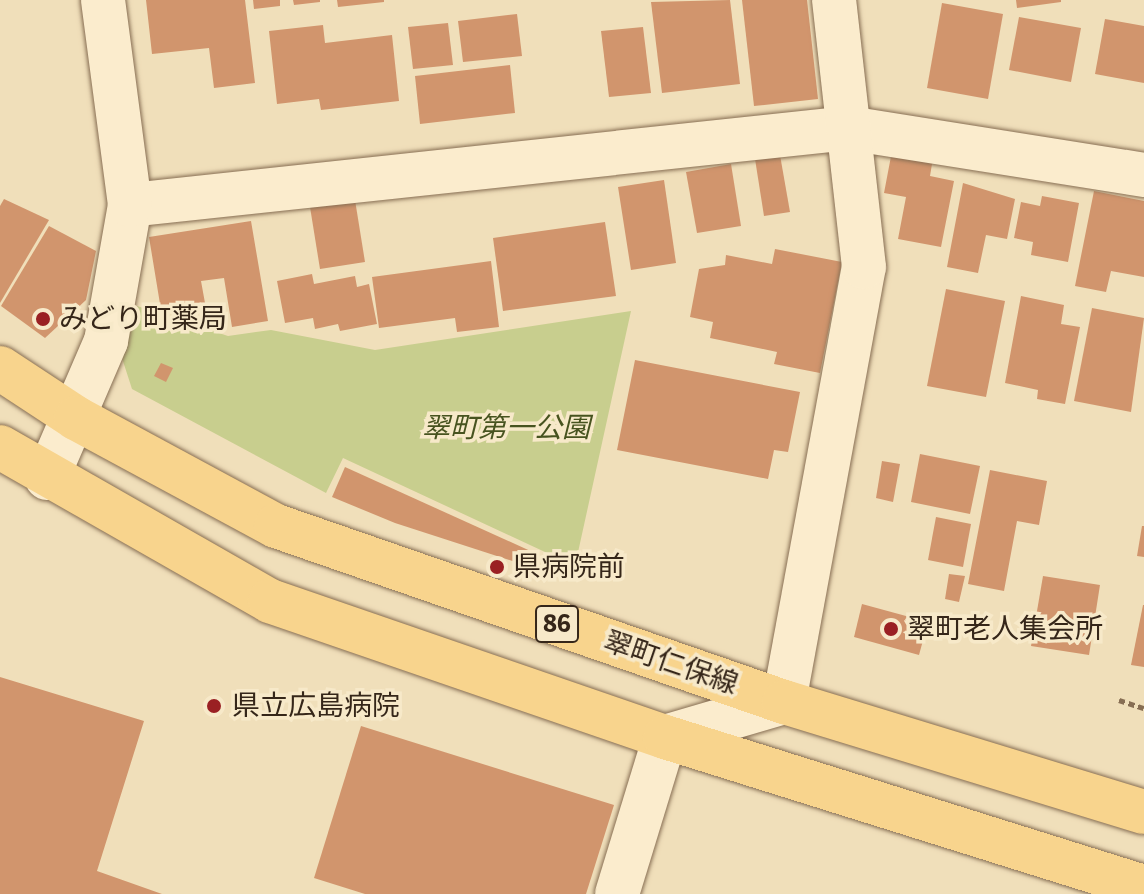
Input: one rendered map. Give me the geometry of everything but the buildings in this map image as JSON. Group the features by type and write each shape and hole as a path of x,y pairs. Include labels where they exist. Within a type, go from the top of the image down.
{"main road":[{"name":"翠町仁保線","path":"0,368 76,418 276,526 784,702 1144,812"},
{"path":"0,447 47,478 270,601 665,737 1144,887"}],"street":[{"path":"47,478 76,418 106,341 130,205 103,0"},
{"path":"617,894 665,737 784,702 864,267 834,0"},
{"path":"130,205 848,128 1144,175"}],"path":[{"path":"1119,700 1144,708"}],"green space":[{"name":"翠町第一公園","path":"131,304 228,336 271,330 375,350 631,311 575,566 343,458 326,493 132,389 121,355"}],"place":[{"name":"みどり町薬局","path":"43,319"},
{"name":"県病院前","path":"497,567"},
{"name":"翠町老人集会所","path":"891,629"},
{"name":"県立広島病院","path":"214,706"}]}
